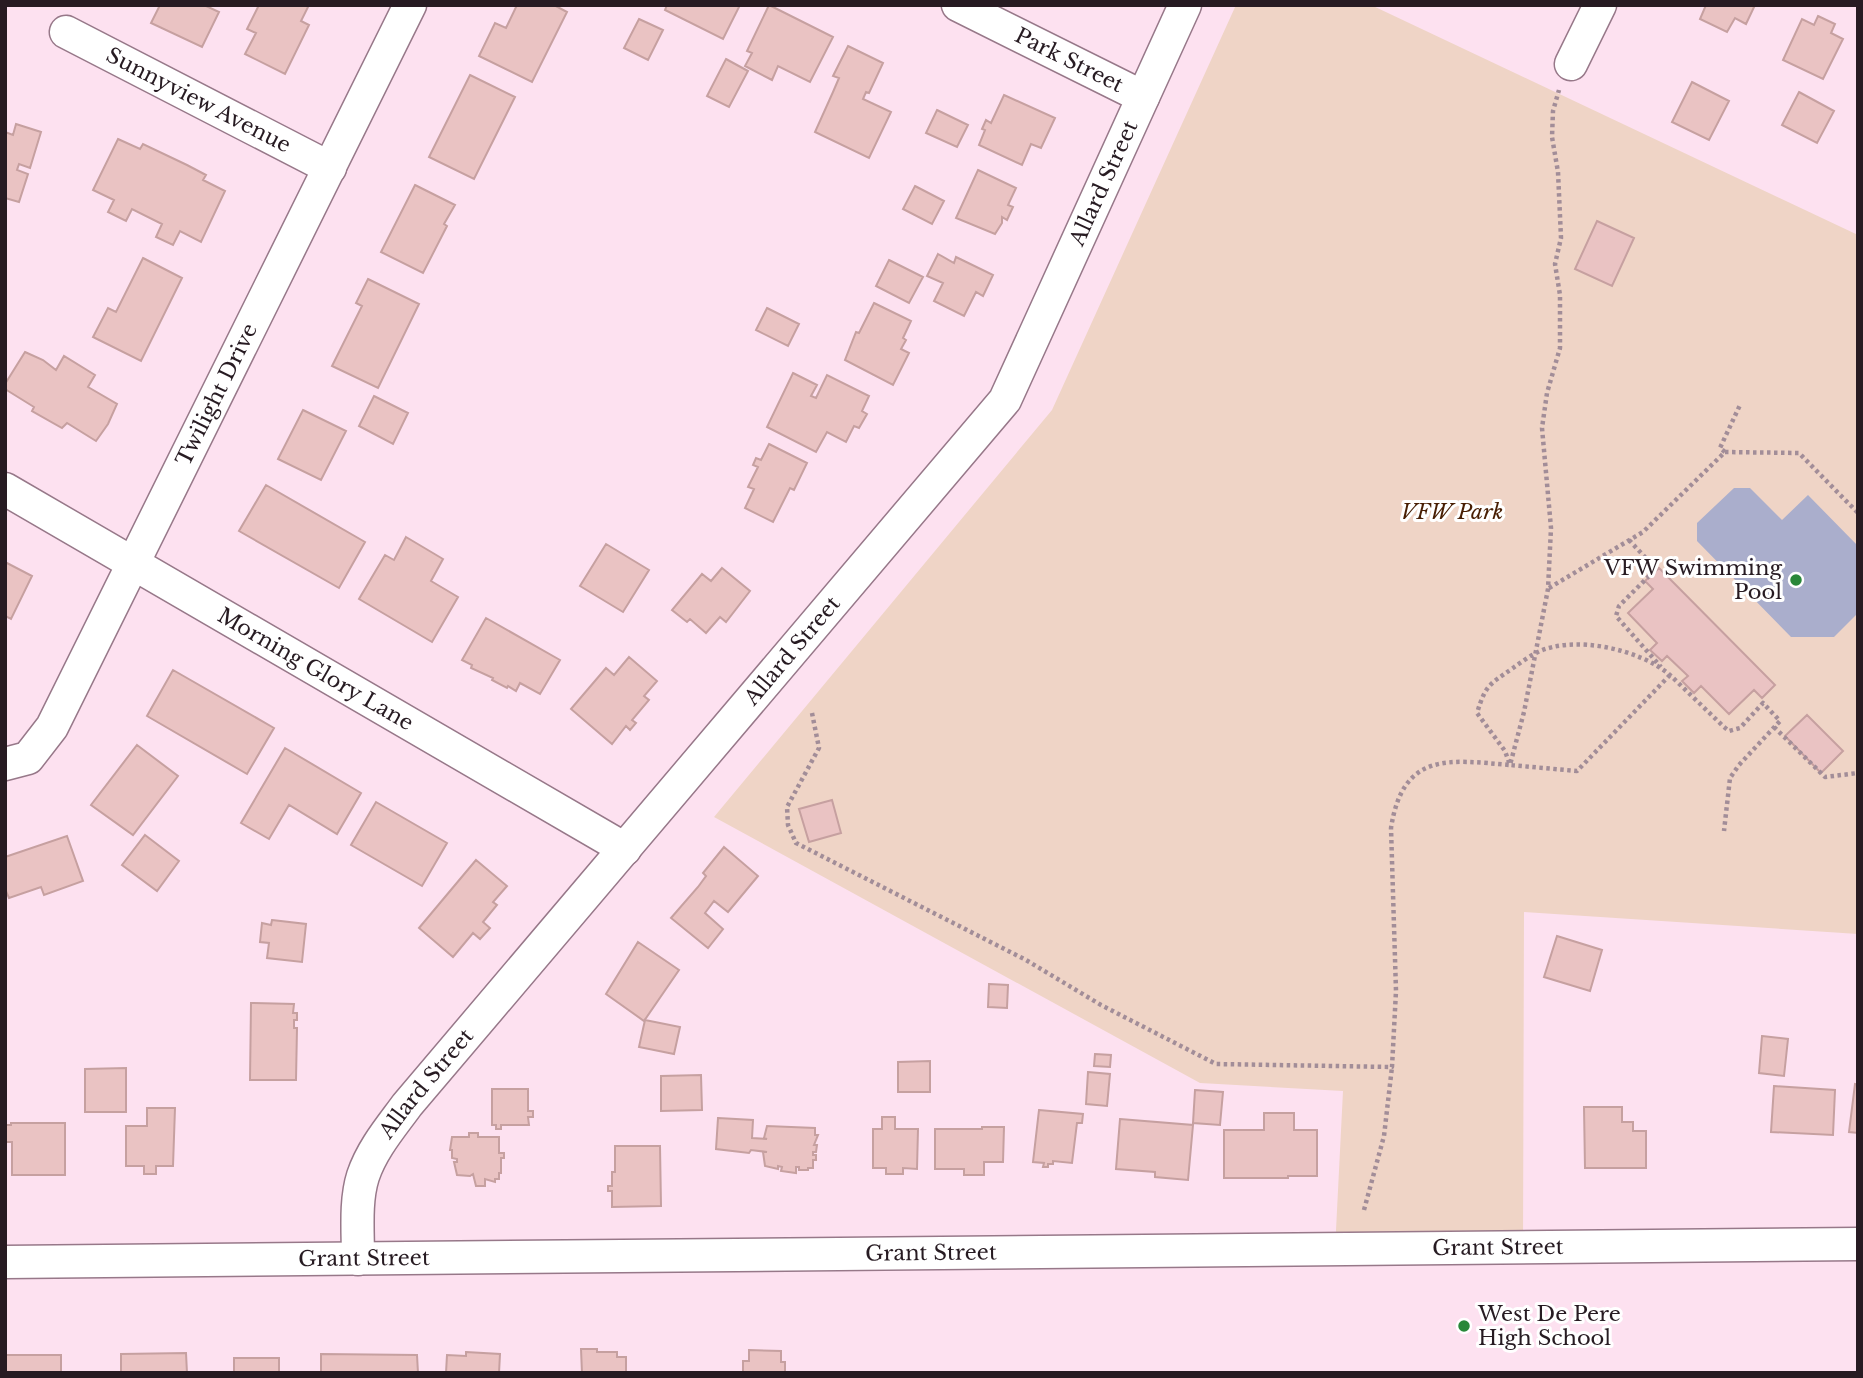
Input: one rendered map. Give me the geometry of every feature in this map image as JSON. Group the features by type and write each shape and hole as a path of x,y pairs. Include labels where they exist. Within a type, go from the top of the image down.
{"street":[{"name":"Twilight Drive","path":"5,764 28,758 52,727 410,5"},
{"name":"Park Street","path":"958,5 1143,97"},
{"name":"Allard Street","path":"358,1259 359,1207 363,1177 376,1147 407,1105 1005,400 1185,5"},
{"path":"1571,64 1600,5"},
{"name":"Sunnyview Avenue","path":"66,32 330,168"},
{"name":"Morning Glory Lane","path":"5,489 625,849"},
{"name":"Grant Street","path":"5,1262 1858,1244"}],"path":[{"path":"1510,765 1548,589 1551,528 1542,428 1560,348 1560,295 1555,264 1561,238 1558,172 1552,137 1553,110 1571,64"},
{"path":"1740,405 1720,448 1725,452 1799,453 1858,513"},
{"path":"1548,589 1643,532 1725,452"},
{"path":"1629,540 1656,569 1619,606 1616,616 1661,668 1729,731 1740,728 1763,703 1780,721 1730,778 1724,831"},
{"path":"1510,765 1504,751 1478,713 1484,689 1536,652 1558,645 1602,646 1628,653 1661,668"},
{"path":"1364,1210 1384,1136 1392,1067 1396,991 1391,828 1394,808 1401,792 1416,775 1434,764 1453,760 1577,771 1670,676"},
{"path":"812,713 819,748 788,807 788,825 796,842 1026,960 1101,1005 1216,1064 1392,1067"},
{"path":"1774,727 1825,777 1858,773"}],"green space":[{"name":"VFW Park","path":"1236,5 1371,5 1858,235 1858,934 1524,912 1523,1248 1335,1250 1343,1091 1200,1083 714,817 1052,410"}],"water":[{"name":"VFW Swimming Pool","path":"1734,488 1750,488 1782,520 1808,495 1858,546 1858,613 1834,637 1791,637 1697,541 1697,523"}],"building":[{"path":"160,5 204,5 219,12 202,47 151,23"},
{"path":"259,5 309,5 301,21 309,25 285,74 245,54 256,33 247,29"},
{"path":"517,5 554,5 567,12 532,82 479,56 495,23 506,28"},
{"path":"667,5 740,5 723,39 665,10"},
{"path":"769,5 833,37 810,82 778,66 772,80 745,66 752,53 747,51"},
{"path":"1706,5 1755,5 1746,24 1735,18 1727,32 1700,19"},
{"path":"1818,16 1835,24 1831,33 1843,39 1823,79 1783,60 1802,19 1814,25"},
{"path":"639,19 663,30 648,60 624,48"},
{"path":"848,46 883,63 869,93 866,92 863,99 891,112 869,158 815,132 839,78 833,76"},
{"path":"726,59 748,71 729,107 707,96"},
{"path":"470,75 515,97 474,179 429,157"},
{"path":"1692,82 1729,101 1709,140 1672,122"},
{"path":"1799,92 1834,111 1817,143 1782,125"},
{"path":"1004,95 1055,118 1041,148 1031,144 1022,165 979,145 986,120 991,123"},
{"path":"937,110 968,125 957,147 926,133"},
{"path":"16,124 41,132 30,168 19,164 17,170 28,174 19,202 5,198 5,132 13,135"},
{"path":"118,139 140,149 143,144 187,165 206,175 203,180 225,191 201,242 180,231 173,245 156,237 162,224 132,209 126,221 108,212 114,200 93,190"},
{"path":"978,170 1016,188 1008,205 1013,207 1007,220 1002,217 1002,223 995,234 956,218"},
{"path":"415,185 455,205 423,273 381,252"},
{"path":"915,186 944,201 932,224 903,209"},
{"path":"1597,221 1634,238 1612,286 1575,269"},
{"path":"938,254 954,263 956,257 993,275 983,296 976,292 964,316 934,301 943,283 927,276"},
{"path":"143,258 182,278 141,361 93,337 108,308 116,312"},
{"path":"889,260 923,277 909,303 876,286"},
{"path":"368,279 419,304 378,388 332,366 362,306 356,303"},
{"path":"874,303 911,321 901,349 909,353 893,385 845,360 856,332 859,333"},
{"path":"767,308 799,324 788,346 756,330"},
{"path":"25,352 43,360 56,370 64,356 95,375 88,387 117,404 96,441 67,423 62,428 32,411 34,407 5,389 5,384"},
{"path":"793,373 817,385 811,396 816,398 827,375 869,396 862,411 867,414 859,428 854,426 846,442 827,432 816,452 767,427"},
{"path":"374,396 408,413 393,444 359,426"},
{"path":"303,410 346,431 321,480 278,459"},
{"path":"769,444 807,463 794,490 790,488 773,522 745,508 754,489 748,487 758,467 753,465 756,458 761,460"},
{"path":"266,485 365,542 339,588 239,531"},
{"path":"406,537 443,559 431,581 458,597 432,642 359,599 385,555 394,560"},
{"path":"606,544 649,570 623,612 580,586"},
{"path":"5,562 32,576 11,619 5,616"},
{"path":"722,568 750,591 726,622 720,617 706,633 690,619 687,622 672,610 702,574 711,581"},
{"path":"1659,568 1775,685 1762,698 1754,690 1729,714 1701,686 1694,693 1682,681 1688,676 1667,656 1662,661 1650,650 1657,643 1628,613 1653,589 1645,581"},
{"path":"486,618 560,660 540,694 520,683 516,691 508,686 507,688 462,660"},
{"path":"629,657 657,681 644,696 649,700 632,720 636,723 630,730 626,726 612,744 571,709 606,668 614,675"},
{"path":"173,670 274,728 247,774 147,716"},
{"path":"1807,715 1843,751 1821,773 1785,736"},
{"path":"137,745 178,776 133,835 91,805"},
{"path":"285,748 361,793 337,834 289,805 269,839 241,823"},
{"path":"832,800 841,833 809,842 799,809"},
{"path":"376,802 447,843 422,886 351,845"},
{"path":"145,835 179,861 157,891 122,865"},
{"path":"67,836 83,881 44,895 41,887 9,898 5,889 5,857"},
{"path":"724,847 758,876 728,912 714,901 705,913 723,929 708,948 671,918 698,887 706,876 703,873"},
{"path":"476,860 507,886 493,902 497,905 483,922 490,928 480,939 473,933 453,957 419,928"},
{"path":"272,920 306,924 302,962 267,958 269,943 260,942 262,923 271,925"},
{"path":"1557,936 1602,950 1590,991 1544,977"},
{"path":"638,942 679,970 644,1021 606,994"},
{"path":"989,984 1008,985 1007,1008 988,1007"},
{"path":"251,1003 294,1004 293,1013 297,1013 297,1020 294,1020 294,1028 297,1028 296,1080 250,1080"},
{"path":"645,1020 680,1027 674,1054 639,1047"},
{"path":"1762,1036 1788,1039 1784,1076 1759,1073"},
{"path":"1095,1054 1111,1055 1110,1067 1094,1066"},
{"path":"930,1061 930,1092 898,1092 898,1062"},
{"path":"126,1068 126,1112 85,1112 85,1069"},
{"path":"1088,1072 1110,1074 1107,1106 1086,1104"},
{"path":"701,1075 702,1110 661,1111 661,1076"},
{"path":"1855,1084 1858,1085 1858,1133 1849,1132"},
{"path":"1774,1086 1835,1090 1833,1135 1771,1132"},
{"path":"492,1089 528,1089 528,1111 533,1111 533,1117 528,1117 529,1125 501,1125 501,1129 496,1129 496,1125 492,1125"},
{"path":"1195,1090 1223,1092 1220,1125 1193,1123"},
{"path":"1584,1107 1622,1107 1622,1122 1633,1122 1633,1131 1646,1131 1646,1168 1585,1168"},
{"path":"147,1108 175,1108 173,1166 156,1166 156,1174 144,1174 144,1166 126,1166 126,1126 147,1126"},
{"path":"1039,1110 1083,1114 1082,1123 1077,1123 1072,1163 1053,1161 1048,1167 1043,1167 1044,1163 1033,1162"},
{"path":"1264,1113 1294,1113 1294,1130 1317,1130 1317,1176 1224,1178 1224,1130 1264,1130"},
{"path":"882,1117 895,1117 895,1129 918,1129 917,1169 903,1168 903,1174 886,1174 886,1168 873,1168 873,1129 882,1129"},
{"path":"718,1118 753,1120 752,1138 767,1139 764,1138 767,1126 815,1128 815,1135 818,1135 814,1145 817,1145 816,1152 813,1152 816,1160 813,1160 813,1168 799,1170 799,1167 796,1167 796,1173 781,1171 782,1167 778,1166 778,1169 765,1166 763,1152 767,1152 716,1149"},
{"path":"1120,1119 1193,1125 1188,1180 1155,1177 1155,1172 1116,1169"},
{"path":"65,1123 65,1175 12,1175 12,1142 5,1142 5,1125"},
{"path":"1004,1127 1003,1162 984,1162 984,1175 964,1175 964,1169 935,1169 935,1129"},
{"path":"469,1133 478,1133 478,1137 499,1137 499,1153 504,1153 504,1158 501,1158 501,1173 495,1182 485,1179 485,1186 476,1186 473,1174 457,1175 454,1162 457,1162 457,1159 452,1158 450,1150 452,1137 469,1137"},
{"path":"615,1146 660,1146 661,1206 612,1207 612,1191 608,1191 608,1186 612,1186 612,1172 615,1172"},
{"path":"581,1349 617,1352 617,1357 626,1357 626,1373 582,1373"},
{"path":"749,1350 781,1351 785,1373 743,1373 743,1361 749,1361"},
{"path":"466,1352 500,1354 499,1373 446,1373 447,1355 466,1356"},
{"path":"186,1353 187,1373 121,1373 121,1354"},
{"path":"321,1354 417,1355 418,1373 321,1373"},
{"path":"5,1355 61,1355 61,1373 5,1373"},
{"path":"234,1358 279,1358 279,1373 234,1373"}],"place":[{"name":"VFW Swimming Pool","path":"1796,580"},
{"name":"West De Pere High School","path":"1464,1326"}]}
